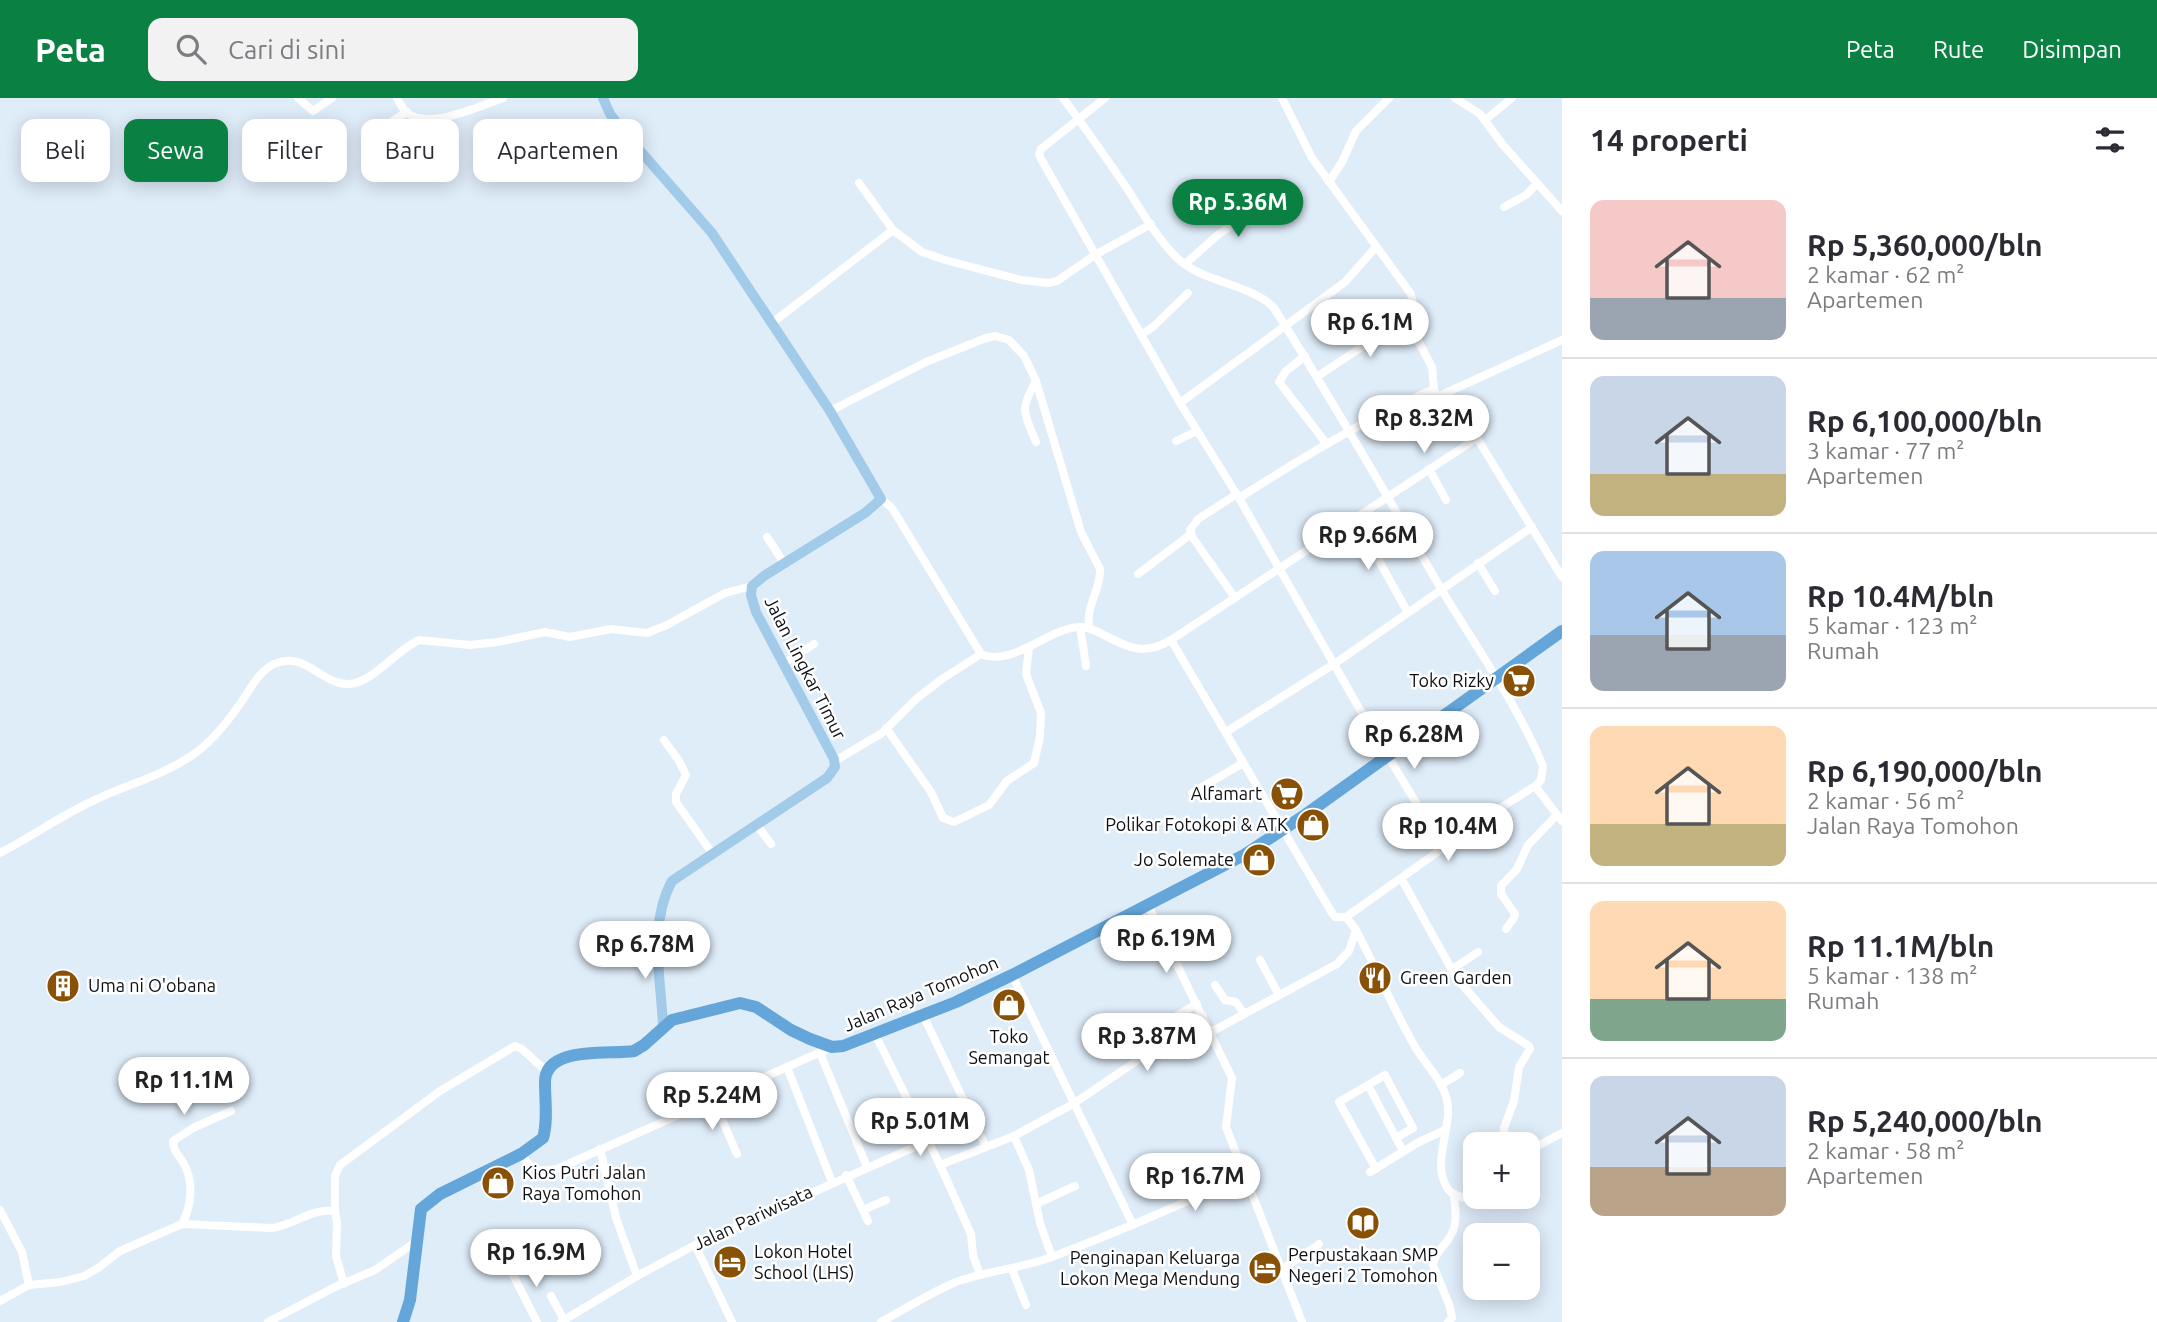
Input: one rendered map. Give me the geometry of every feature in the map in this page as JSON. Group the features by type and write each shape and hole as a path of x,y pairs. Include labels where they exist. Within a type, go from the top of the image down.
{"highway":[{"name":"Jalan Raya Tomohon","path":"547,1072 553,1063 566,1057 634,1051 663,1026 681,1016 740,1003 756,1007 790,1030 832,1047 843,1046 923,1015 1012,975 1244,855 1282,831 1562,631"},
{"path":"403,1322 410,1300 421,1209 428,1202 521,1154 543,1138 547,1072"}],"main road":[{"path":"602,98 622,130 699,216 830,411 881,499"},
{"name":"Jalan Lingkar Timur","path":"663,1026 658,950 660,909 672,881 827,778 835,767 835,761 756,612 751,595 752,586 864,513 881,499"}],"street":[{"path":"298,98 310,110 315,111 332,98"},
{"path":"397,98 407,112 421,118 444,118 503,98"},
{"path":"1063,98 1151,224 1185,264 1215,281 1265,299 1285,325 1318,376 1497,679 1543,766 1541,780 1346,917 1335,917 1171,640"},
{"path":"1105,98 1057,135 1039,154 1180,403 1238,496 1359,708 1444,849"},
{"path":"1282,98 1308,149 1329,182 1413,298 1408,319 1432,367 1435,393 1477,438 1562,577"},
{"path":"1329,182 1342,162 1356,131 1389,98"},
{"path":"1455,98 1475,110 1485,120 1503,145 1562,211"},
{"path":"1485,120 1511,98"},
{"path":"396,119 407,112"},
{"path":"859,183 892,230 922,252 953,263 1034,283 1057,281 1095,255 1151,224"},
{"path":"1504,207 1526,195 1537,184"},
{"path":"1185,264 1219,234 1276,196"},
{"path":"772,323 892,230"},
{"path":"1180,403 1345,282 1376,247"},
{"path":"1141,335 1188,293"},
{"path":"1318,376 1408,319"},
{"path":"830,411 926,362 996,336 1015,346 1024,356 1036,381 1081,532 1100,569 1085,627 1086,666"},
{"path":"1235,598 1191,534 1191,527 1198,519 1350,430 1562,340"},
{"path":"1305,356 1286,371 1279,382 1326,443"},
{"path":"1036,381 1027,397 1024,412 1037,442"},
{"path":"1176,442 1197,431"},
{"path":"881,499 891,508 981,654 987,657 1008,655 1066,629 1085,627 1146,651 1171,640 1477,438"},
{"path":"1429,469 1446,500"},
{"path":"1354,518 1407,611"},
{"path":"1226,732 1334,664 1532,527"},
{"path":"1138,574 1191,534"},
{"path":"767,537 784,563"},
{"path":"1478,563 1495,591"},
{"path":"0,853 98,798 154,776 194,754 211,740 236,710 263,671 279,662 301,662 339,683 355,683 419,640 470,645 545,632 570,637 611,629 647,633 725,593 752,586"},
{"path":"783,664 814,644"},
{"path":"886,728 931,792 943,818 954,822 983,810 1007,781 1030,767 1038,754 1041,713 1026,674 1029,647"},
{"path":"835,761 886,728 942,678 981,654"},
{"path":"664,740 686,775 676,794 676,802 712,853"},
{"path":"1192,793 1243,762"},
{"path":"1506,929 1514,914 1500,894 1501,886 1517,869 1528,845 1560,818 1535,786"},
{"path":"756,824 771,844"},
{"path":"1401,878 1451,970 1499,1027 1530,1046 1519,1068 1514,1101 1504,1132"},
{"path":"1148,905 1233,1080 1226,1127 1302,1322"},
{"path":"1346,917 1356,930 1409,1036 1441,1085 1447,1104 1442,1164 1447,1189 1454,1195 1463,1197"},
{"path":"1211,1031 1343,959 1356,930"},
{"path":"1451,970 1478,952"},
{"path":"1260,960 1279,995"},
{"path":"1012,975 1133,1225"},
{"path":"1215,985 1225,1000 1236,1002 1244,1014"},
{"path":"1141,1036 1197,1004"},
{"path":"923,1015 986,1147"},
{"path":"940,1165 1014,1136 1073,1104 1203,1016"},
{"path":"875,1034 971,1234 973,1255 980,1275"},
{"path":"344,1284 336,1256 335,1176 340,1165 449,1085 515,1046 523,1049 547,1072"},
{"path":"521,1154 529,1166 548,1172 832,1047"},
{"path":"820,1053 867,1167"},
{"path":"787,1066 832,1182"},
{"path":"1441,1085 1460,1073"},
{"path":"1396,1138 1413,1128 1385,1075 1339,1102 1373,1171 1403,1151 1445,1130"},
{"path":"1367,1086 1403,1151"},
{"path":"713,1099 737,1154"},
{"path":"182,1224 191,1190 185,1165 173,1147 173,1142 193,1128 231,1111"},
{"path":"1540,1145 1562,1133"},
{"path":"1014,1136 1029,1170 1052,1257"},
{"name":"Jalan Pariwisata","path":"563,1321 695,1245 928,1140"},
{"path":"600,1149 616,1218 637,1276"},
{"path":"846,1175 868,1221"},
{"path":"881,1322 956,1283 1052,1257 1133,1225 1245,1175"},
{"path":"1036,1204 1074,1186"},
{"path":"1448,1322 1452,1318 1450,1307 1433,1265 1454,1228 1454,1195"},
{"path":"863,1210 886,1200"},
{"path":"0,1210 22,1252 29,1285"},
{"path":"0,1301 29,1285 61,1282 84,1276 120,1251 182,1224 272,1228 319,1210 335,1211"},
{"path":"268,1322 286,1319 344,1284 375,1270 417,1241"},
{"path":"1283,1269 1319,1244"},
{"path":"695,1245 732,1322"},
{"path":"510,1269 537,1322"},
{"path":"1013,1269 1026,1305"},
{"path":"551,1296 563,1321"}],"place":[{"name":"Toko Rizky","path":"1519,681"},
{"name":"Alfamart","path":"1287,794"},
{"name":"Polikar Fotokopi & ATK","path":"1313,825"},
{"name":"Jo Solemate","path":"1259,860"},
{"name":"Green Garden","path":"1375,978"},
{"name":"Uma ni O'obana","path":"63,986"},
{"name":"Toko Semangat","path":"1009,1005"},
{"name":"Kios Putri Jalan Raya Tomohon","path":"498,1183"},
{"name":"Perpustakaan SMP Negeri 2 Tomohon","path":"1363,1223"},
{"name":"Lokon Hotel School (LHS)","path":"730,1262"},
{"name":"Penginapan Keluarga Lokon Mega Mendung","path":"1265,1268"}]}
